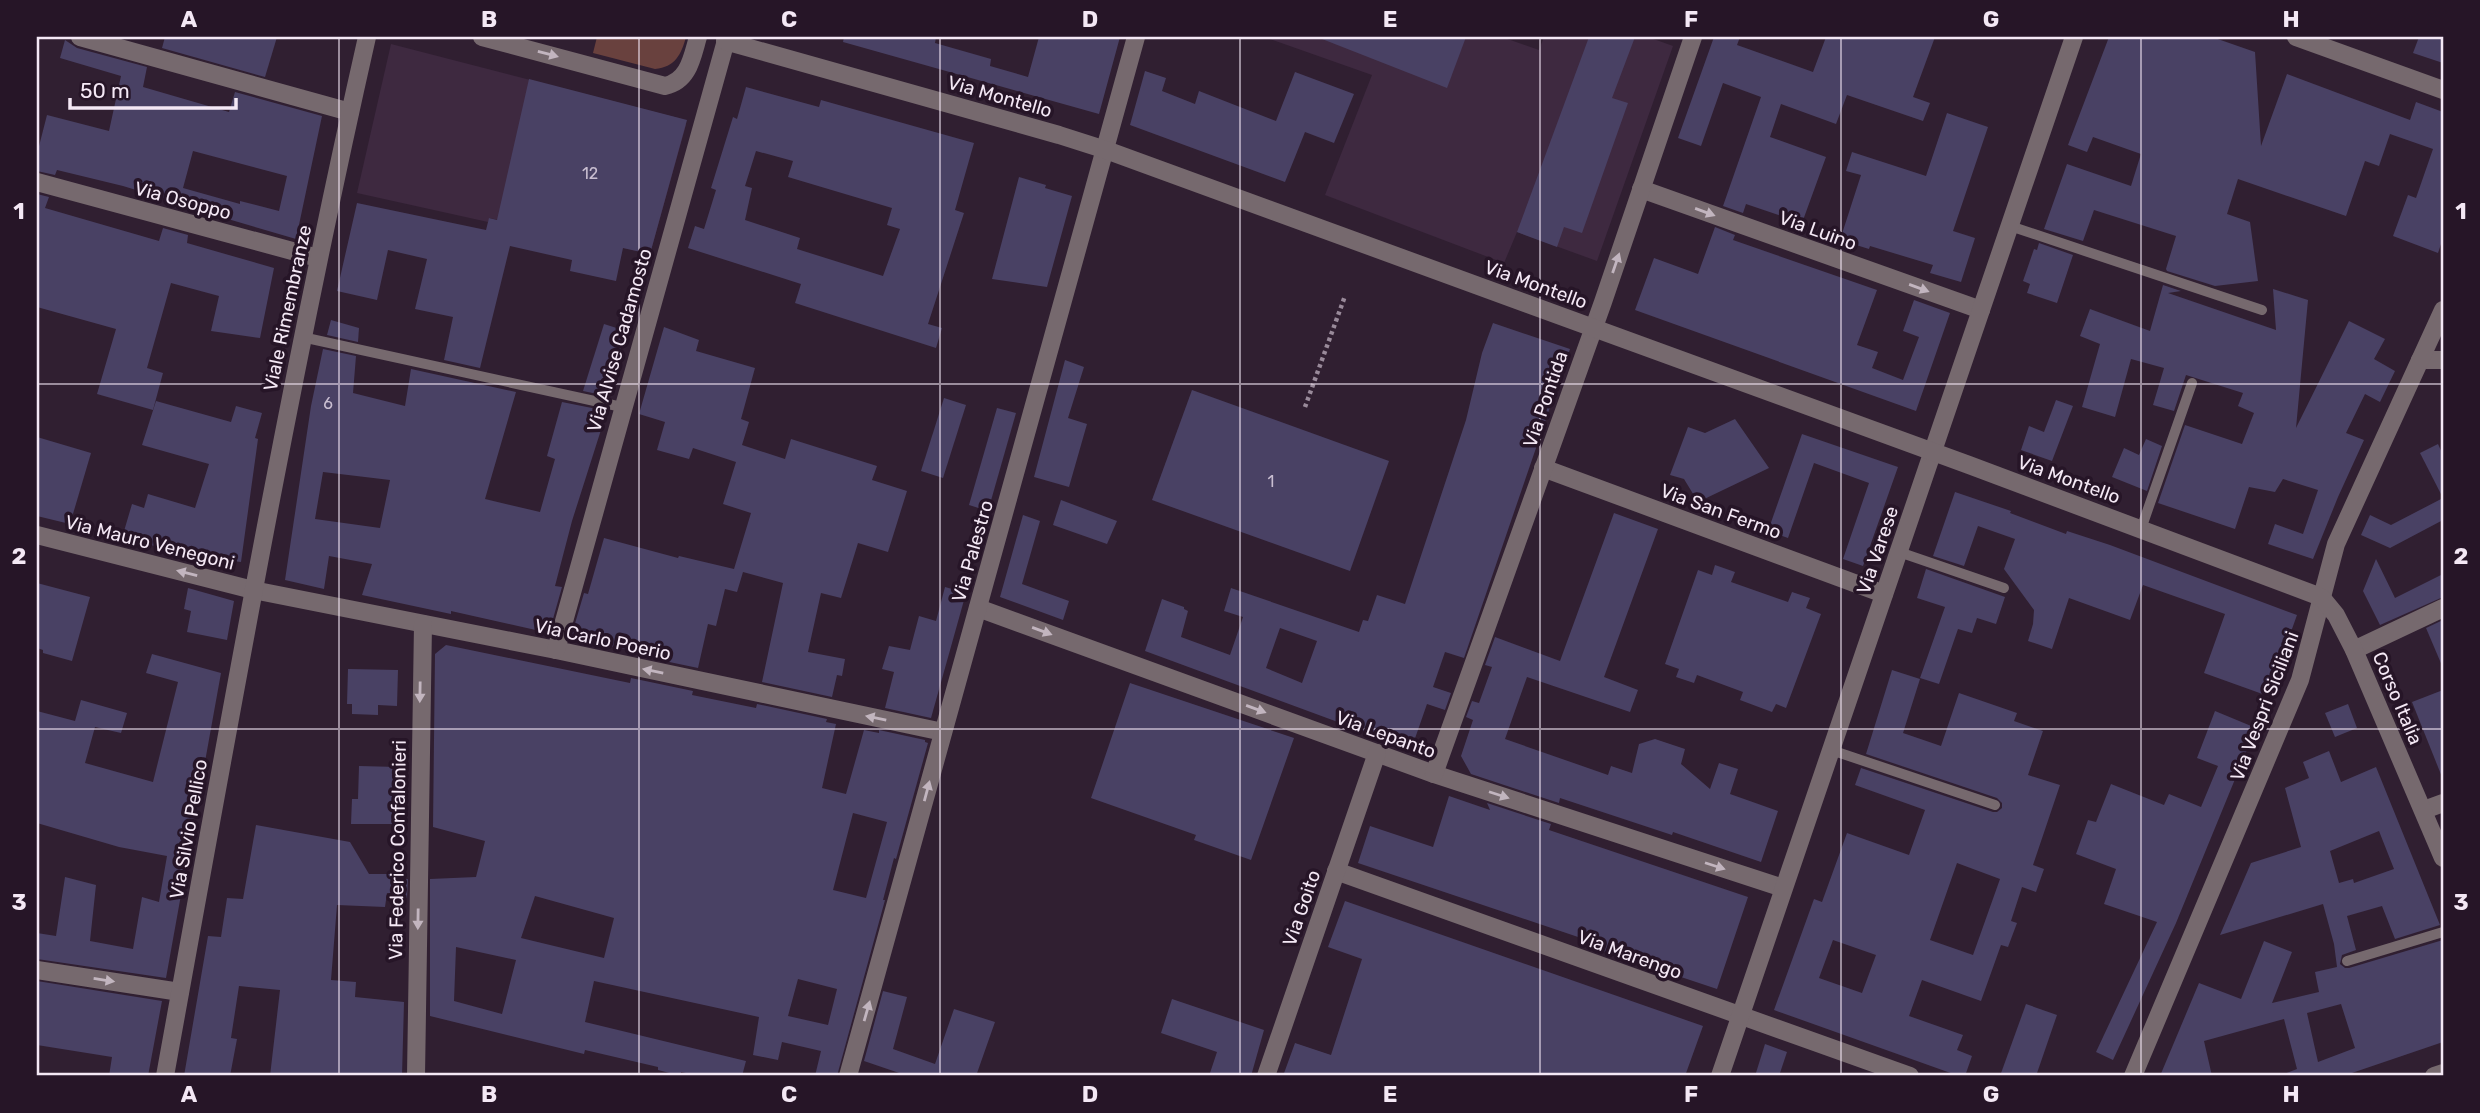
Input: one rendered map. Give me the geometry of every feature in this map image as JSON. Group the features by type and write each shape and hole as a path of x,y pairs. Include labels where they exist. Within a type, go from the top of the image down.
{"street":[{"path":"80,37 350,112"},
{"name":"Viale Rimembranze","path":"253,590 318,258 368,37"},
{"path":"482,37 665,86 676,82 725,38"},
{"path":"688,70 698,37"},
{"name":"Via Palestro","path":"848,1076 1136,37"},
{"name":"Via Pontida","path":"1434,774 1693,37"},
{"name":"Via Varese","path":"1720,1076 2074,37"},
{"path":"2296,37 2443,90"},
{"name":"Via Montello","path":"725,38 1106,150 2141,528 2322,598"},
{"name":"Via Alvise Cadamosto","path":"556,650 725,38"},
{"name":"Via Osoppo","path":"37,182 318,258"},
{"name":"Via Luino","path":"1641,189 1981,310"},
{"name":"Via Vespri Siciliani","path":"2133,1076 2295,693 2309,653 2336,544 2443,310"},
{"path":"2420,360 2443,360"},
{"name":"Via San Fermo","path":"1543,468 1884,594"},
{"name":"Via Mauro Venegoni","path":"37,534 253,590"},
{"name":"Via Carlo Poerio","path":"253,590 556,650 943,732"},
{"name":"Via Silvio Pellico","path":"165,1076 253,590"},
{"name":"Corso Italia","path":"2322,598 2336,615 2354,649 2443,858"},
{"name":"Via Lepanto","path":"978,608 1434,774 1783,888"},
{"path":"2354,649 2443,608"},
{"name":"Via Federico Confalonieri","path":"416,1076 422,624"},
{"name":"Via Goito","path":"1266,1076 1377,753"},
{"path":"2424,810 2443,803"},
{"name":"Via Marengo","path":"1335,872 1910,1076"},
{"path":"37,970 180,992"},
{"path":"2434,1076 2443,1073"}],"lane":[{"path":"2010,226 2262,310"},
{"path":"302,337 622,407"},
{"path":"2141,528 2192,383"},
{"path":"1899,552 2004,588"},
{"path":"1831,750 1995,805"},
{"path":"2347,961 2443,932"}],"path":[{"path":"1305,407 1346,296"}],"shaded area":[{"path":"597,37 686,37 676,59 668,66 655,69 593,53"},
{"path":"1264,37 1502,37 1539,50 1544,37 1648,37 1673,46 1597,261 1517,232 1504,263 1325,195 1372,75"},
{"path":"391,44 682,119 686,125 650,254 490,218 488,222 357,193"}],"building":[{"path":"165,37 277,37 265,77 162,48"},
{"path":"844,37 936,37 935,43 991,59 990,66 1028,77 1039,37 1120,37 1099,114 843,42"},
{"path":"1317,37 1466,37 1447,88"},
{"path":"1589,37 1635,37 1612,98 1628,103 1582,233 1564,227 1557,247 1517,232"},
{"path":"1714,37 1740,37 1737,45 1813,72 1826,37 1935,37 1913,97 1930,103 1923,121 1847,95 1836,124 1781,104 1770,137 1826,157 1802,223 1746,204 1743,213 1723,206 1761,97 1723,83 1701,146 1678,138"},
{"path":"2109,37 2212,37 2255,52 2261,146 2287,74 2410,120 2416,102 2443,112 2443,238 2438,253 2393,236 2408,195 2416,198 2433,149 2390,134 2379,166 2365,161 2346,216 2238,179 2227,214 2250,222 2258,281 2215,286 2167,271 2176,236 2094,210 2083,241 2044,229 2067,164 2131,186 2141,154 2093,137 2087,152 2068,145"},
{"path":"2419,37 2443,37 2443,63 2413,53"},
{"path":"65,40 77,48 147,67 143,87 229,112 235,92 322,116 296,239 194,209 193,212 171,206 172,201 123,186 57,170 55,175 37,171 37,154 47,115 109,131 121,76 60,58","holes":["193,151 287,176 279,211 240,201 240,204 183,188"]},
{"path":"1145,71 1166,78 1162,91 1195,104 1199,91 1276,121 1295,72 1354,94 1334,143 1305,132 1285,182 1130,125"},
{"path":"529,79 687,120 650,254 623,248 616,281 570,271 572,260 510,246 480,368 444,360 453,317 415,309 427,259 388,250 377,300 337,291 357,203 486,230 489,218 497,220"},
{"path":"746,87 819,107 821,100 974,143 955,210 964,213 928,324 942,328 936,348 795,303 801,284 688,248 695,226 704,229 716,190 711,188 733,117 737,119","holes":["756,151 793,161 788,177 892,208 887,225 900,229 883,276 797,249 800,238 745,220 752,188 745,186"]},
{"path":"1947,113 1988,127 1953,231 1975,238 1961,282 1930,273 1933,265 1840,240 1861,175 1846,171 1852,152 1926,176"},
{"path":"1019,177 1072,196 1047,287 992,279"},
{"path":"37,194 49,197 45,208 159,241 163,228 188,235 187,243 274,268 260,338 211,331 219,296 171,283 147,368 163,373 153,410 97,394 116,329 37,307"},
{"path":"1715,227 1735,235 1733,240 1877,290 1857,345 1878,352 1872,368 1903,380 1919,337 1903,331 1914,300 1950,313 1916,411 1635,310 1654,258 1698,274"},
{"path":"2039,243 2073,255 2057,303 2027,293 2030,284 2023,281 2034,249 2037,250"},
{"path":"2163,285 2181,291 2168,293 2276,330 2273,289 2308,300 2296,428 2349,321 2385,339 2374,359 2395,371 2380,402 2365,394 2346,433 2364,440 2313,559 2268,544 2275,524 2303,534 2318,490 2283,479 2275,492 2249,487 2235,529 2158,503 2185,425 2242,444 2254,413 2238,406 2243,393 2186,375 2174,411 2153,405 2164,368 2131,359 2115,417 2082,407 2100,344 2080,336 2090,309 2150,331"},
{"path":"331,320 359,328 358,342 327,335"},
{"path":"1493,323 1570,349 1464,658 1445,652 1433,687 1451,693 1445,710 1427,704 1412,747 1145,651 1162,599 1188,611 1181,637 1230,655 1243,617 1224,611 1231,588 1359,632 1363,620 1368,621 1377,595 1405,604 1466,420 1482,353","holes":["1280,628 1317,641 1302,683 1266,668"]},
{"path":"604,324 626,331 607,396 583,391"},
{"path":"664,327 699,340 696,351 755,368 741,419 749,422 742,445 785,459 791,439 877,466 872,480 907,491 888,552 858,543 841,598 821,593 808,652 845,659 842,676 837,675 832,697 762,682 783,583 743,572 737,592 725,589 716,626 708,624 698,668 571,637 584,593 588,594 604,538 678,558 679,556 734,569 751,513 723,504 736,462 693,448 689,459 657,450 665,422 639,414"},
{"path":"323,349 356,356 353,393 405,406 411,369 516,392 485,499 540,512 555,459 547,456 562,402 607,411 572,521 555,586 562,587 549,633 362,595 372,564 329,556 324,589 285,580 311,406","holes":["323,472 390,480 380,528 315,519"]},
{"path":"1065,360 1084,367 1068,418 1087,424 1069,487 1034,477"},
{"path":"1192,390 1389,461 1350,571 1152,500"},
{"path":"944,398 966,405 943,478 921,471"},
{"path":"2056,400 2073,406 2052,461 2021,450 2029,426 2044,432"},
{"path":"156,401 231,422 236,406 262,413 255,438 258,439 241,562 200,557 122,538 132,504 144,508 148,494 195,508 209,464 142,445"},
{"path":"997,408 1016,413 988,511 969,505"},
{"path":"1735,419 1769,468 1698,502 1684,479 1670,475 1688,427 1705,433"},
{"path":"1802,434 1898,467 1863,566 1843,559 1869,483 1814,463 1788,538 1768,531"},
{"path":"37,437 91,453 70,524 37,516"},
{"path":"2146,439 2162,446 2147,491 2112,477 2124,448 2139,455"},
{"path":"2438,444 2443,455 2443,498 2420,453"},
{"path":"1955,492 2066,534 2067,531 2110,545 2297,615 2268,696 2204,673 2225,614 2143,585 2130,620 2069,598 2052,649 2028,641 2034,610 2004,569 2015,539 1978,526 1964,566 1933,556"},
{"path":"2443,498 2443,520 2390,548 2361,535 2370,515 2391,525"},
{"path":"1061,500 1117,521 1107,544 1053,525"},
{"path":"1614,513 1658,529 1604,677 1638,690 1630,712 1527,677 1505,739 1608,775 1611,766 1632,773 1639,744 1655,739 1685,749 1681,764 1710,789 1719,763 1738,769 1730,794 1778,811 1761,862 1673,832 1672,835 1560,798 1559,803 1471,774 1461,756 1473,720 1466,717 1472,701 1479,703 1492,667 1485,665 1495,637 1560,661"},
{"path":"1023,515 1040,521 1022,584 1069,601 1063,620 1000,597"},
{"path":"2376,559 2395,598 2443,574 2443,597 2380,625 2363,591"},
{"path":"1715,565 1735,572 1731,582 1788,602 1792,592 1810,598 1806,608 1821,614 1786,708 1776,704 1772,712 1740,700 1743,692 1697,675 1694,683 1676,677 1679,669 1665,664 1698,570 1712,575"},
{"path":"1926,569 2005,597 1996,624 1977,618 1972,633 1958,629 1939,684 1920,678 1945,607 1917,598"},
{"path":"37,583 90,597 72,661 43,653 43,650 37,648"},
{"path":"945,587 966,593 931,718 885,708 894,672 882,669 889,646 910,650 919,616 936,621"},
{"path":"188,588 234,601 227,640 187,632 191,611 184,609"},
{"path":"2443,620 2443,668 2426,628"},
{"path":"446,645 630,683 631,678 693,691 692,695 756,708 757,704 827,719 826,722 836,724 822,788 846,794 864,730 879,733 879,730 925,740 928,743 896,859 894,858 837,1076 815,1076 821,1051 782,1042 778,1060 753,1055 759,1017 594,981 585,1022 746,1061 742,1076 700,1076 681,1072 681,1076 658,1070 658,1067 585,1050 584,1054 430,1016 430,879 476,877 485,841 433,827 435,654","holes":["853,813 887,822 866,898 833,890","535,896 614,918 604,958 521,938","456,947 516,960 502,1014 454,1001","798,979 837,989 828,1025 788,1016"]},
{"path":"152,654 221,673 166,978 37,959 37,933 56,936 65,877 96,885 90,941 133,949 142,897 159,902 167,856 119,847 37,823 37,711 75,721 81,700 127,713 121,733 95,727 85,763 153,782 178,682 146,673"},
{"path":"348,669 398,670 397,706 378,705 378,715 352,714 352,704 347,704"},
{"path":"1892,670 1920,679 1903,733 1941,746 1959,693 2017,713 2014,721 2043,731 2028,775 2060,785 2033,865 2044,869 2036,892 2022,887 2011,921 2017,923 2008,947 2001,945 1981,1001 1922,980 1909,1016 1963,1035 1957,1050 1972,1056 1965,1076 1774,1010 1814,899 1822,902 1847,833 1909,855 1925,810 1855,785 1861,768 1993,812 2002,808 2002,803 1997,798 1866,754","holes":["1957,863 2000,879 1973,955 1930,940","1833,940 1876,955 1862,993 1819,978"]},
{"path":"1130,683 1294,738 1251,860 1194,840 1196,835 1091,798"},
{"path":"2443,690 2443,777 2442,777 2412,702"},
{"path":"2348,704 2357,728 2335,737 2325,713"},
{"path":"2215,711 2256,728 2176,923 2113,1060 2096,1052 2157,922 2104,904 2116,869 2076,854 2088,820 2096,822 2111,784 2164,805 2169,794 2201,807 2218,766 2197,758"},
{"path":"2329,751 2341,782 2376,767 2440,925 2395,939 2382,906 2347,916 2356,950 2342,955 2340,964 2349,968 2443,940 2443,1042 2343,1076 2284,1076 2297,1069 2284,1019 2204,1041 2212,1076 2160,1076 2199,983 2241,999 2264,941 2292,952 2272,1003 2319,992 2315,972 2337,967 2323,904 2220,935 2251,863 2301,847 2285,788 2309,778 2303,762","holes":["2379,831 2394,869 2354,883 2353,879 2339,883 2330,851","2341,1004 2355,1048 2318,1062 2307,1013"]},
{"path":"359,766 398,767 397,824 351,824 352,799 358,799"},
{"path":"1449,796 1490,810 1487,803 1551,824 1549,830 1748,897 1717,989 1579,943 1581,938 1358,863 1370,826 1433,847"},
{"path":"256,825 350,842 369,874 392,874 392,879 408,879 407,898 387,893 385,907 337,905 331,980 356,982 355,997 404,1002 402,1076 270,1076 280,990 239,986 231,1038 237,1039 230,1076 184,1076 208,936 221,937 227,898 243,899"},
{"path":"1345,901 1703,1026 1685,1076 1283,1076 1295,1043 1331,1055 1362,959 1328,947"},
{"path":"37,981 162,1001 148,1076 109,1076 112,1057 37,1045"},
{"path":"883,991 907,997 893,1049 935,1064 954,1009 995,1022 976,1076 908,1076 864,1061"},
{"path":"1172,999 1264,1030 1251,1076 1209,1076 1217,1052 1161,1033"},
{"path":"2026,1004 2057,1015 2036,1076 2000,1076"},
{"path":"1765,1044 1787,1052 1779,1076 1755,1076"}]}
